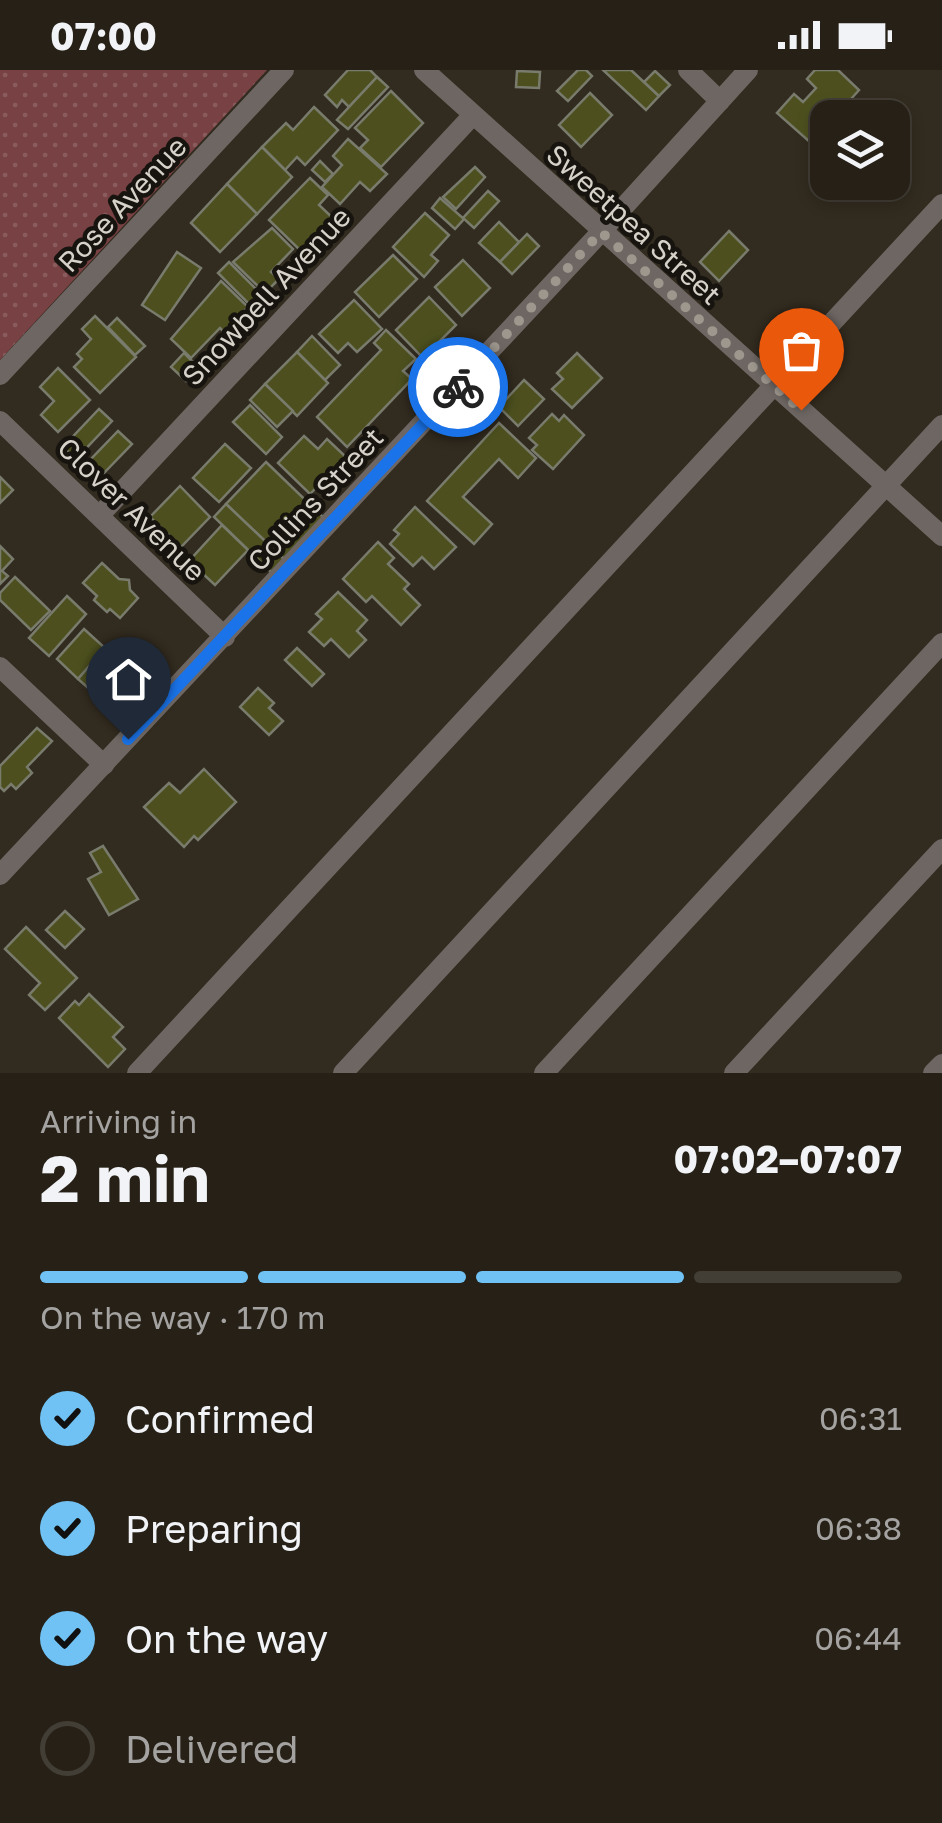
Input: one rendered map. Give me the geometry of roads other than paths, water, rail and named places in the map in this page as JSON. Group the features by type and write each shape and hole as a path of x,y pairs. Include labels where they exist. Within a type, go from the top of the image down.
{"street":[{"name":"Rose Avenue","path":"0,374 284,70"},
{"name":"Sweetpea Street","path":"424,70 942,536"},
{"path":"688,70 720,101"},
{"name":"Collins Street","path":"0,876 748,70"},
{"name":"Snowbell Avenue","path":"100,515 473,115"},
{"path":"137,1073 942,204"},
{"name":"Clover Avenue","path":"0,421 225,637"},
{"path":"342,1073 942,425"},
{"path":"544,1073 942,644"},
{"path":"0,666 104,764"},
{"path":"734,1073 942,849"},
{"path":"933,1073 942,1064"}]}
